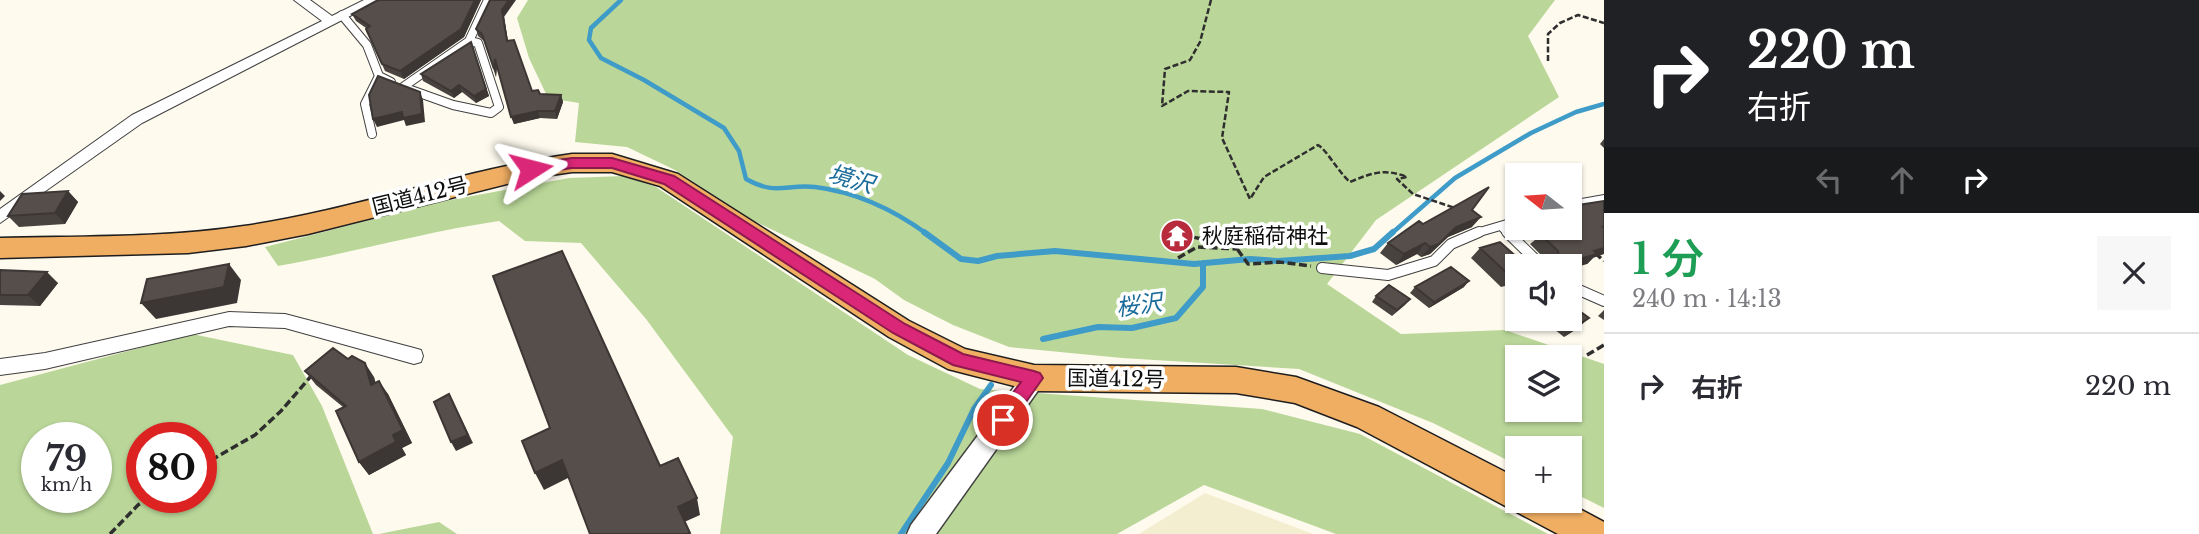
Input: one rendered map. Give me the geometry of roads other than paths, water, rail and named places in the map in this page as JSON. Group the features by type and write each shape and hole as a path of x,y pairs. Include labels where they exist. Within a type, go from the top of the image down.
{"highway":[{"name":"国道412号","path":"0,248 188,243 246,236 308,224 531,169 572,163 612,163 669,180 899,329 959,360 1034,378 1236,380 1296,390 1368,417 1505,489"},
{"path":"1552,513 1592,534"}],"street":[{"path":"301,0 336,18"},
{"path":"0,217 136,118 373,0"},
{"path":"1582,205 1604,201"},
{"path":"0,367 45,361 229,319 285,321 414,356"},
{"path":"920,534 1034,378"}],"lane":[{"path":"403,87 469,41 488,0"},
{"path":"336,18 367,45 379,76 453,105 491,113 499,107 478,43 469,41"},
{"path":"372,134 363,106 367,93 379,76"},
{"path":"1322,268 1388,275 1434,261 1451,244 1505,225"},
{"path":"1501,226 1530,254"},
{"path":"1582,291 1604,301"}],"waterway":[{"name":"境沢","path":"621,0 591,28 589,40 601,58 644,80 724,128 739,151 746,179 766,187 805,186 845,193 888,210 925,232"},
{"path":"1391,234 1455,178 1531,133 1576,112 1604,104"},
{"name":"境沢","path":"925,232 961,259 978,261 997,256 1055,251 1203,263"},
{"path":"1203,263 1350,256 1374,249 1393,232"},
{"name":"桜沢","path":"1043,339 1098,327 1132,328 1176,318 1203,287 1203,263"},
{"name":"桜沢","path":"901,534 948,463 974,409 991,385"}],"place":[{"name":"秋庭稲荷神社","path":"1177,236"}]}
